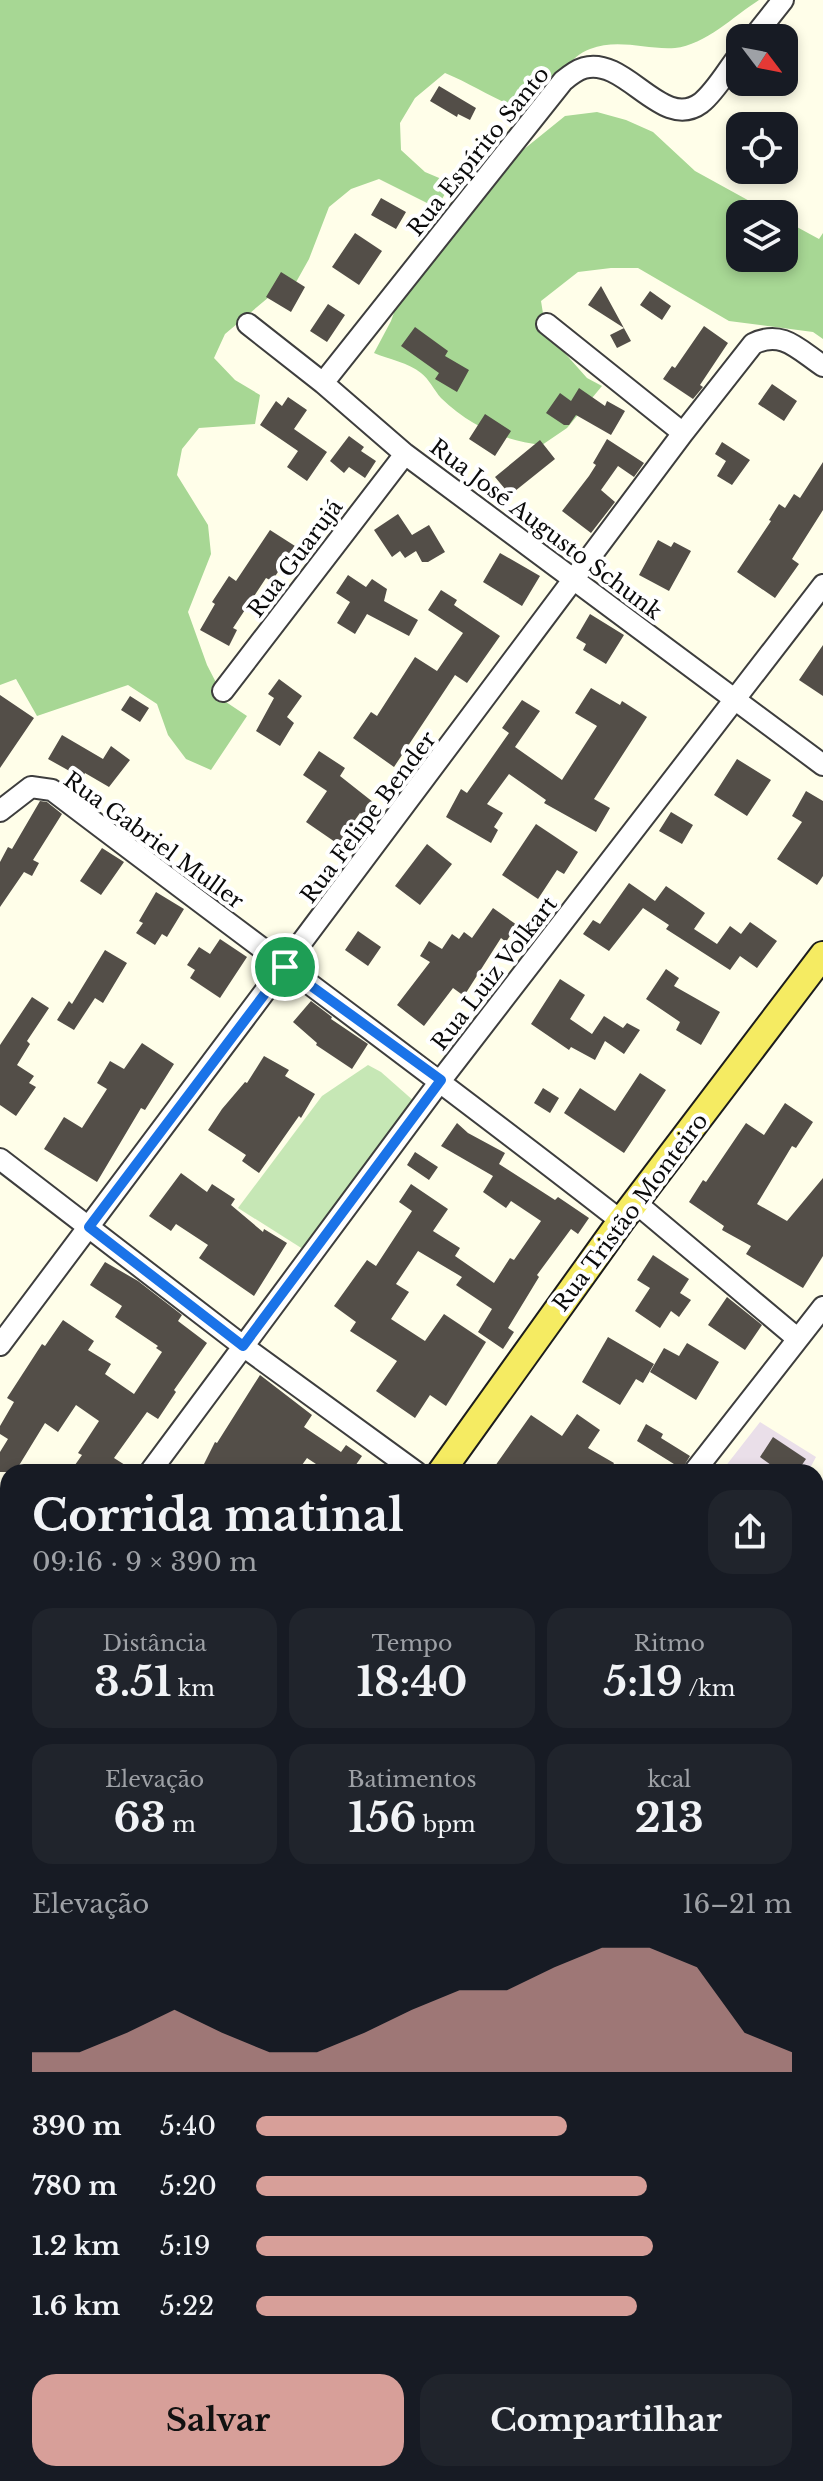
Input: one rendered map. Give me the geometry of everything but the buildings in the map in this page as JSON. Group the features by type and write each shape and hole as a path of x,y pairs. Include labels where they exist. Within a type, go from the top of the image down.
{"main road":[{"name":"Rua Tristão Monteiro","path":"447,1464 628,1212 823,955"}],"street":[{"path":"764,24 783,0"},
{"name":"Rua Espírito Santo","path":"323,383 563,81 582,68 611,70 672,109 689,110 703,102 726,72"},
{"name":"Rua José Augusto Schunk","path":"248,324 405,454 823,765"},
{"path":"547,324 683,433"},
{"name":"Rua Felipe Bender","path":"0,1345 575,582 683,433 753,344 768,336 786,340 823,366"},
{"name":"Rua Guarujá","path":"223,691 405,454"},
{"name":"Rua Luiz Volkart","path":"156,1464 441,1080 823,585"},
{"name":"Rua Gabriel Muller","path":"0,811 31,787 52,790 285,967 628,1212 798,1339"},
{"path":"0,1159 243,1346 405,1464"},
{"path":"700,1464 823,1307"}],"shaded area":[{"path":"760,1422 816,1457 812,1464 727,1464"}],"green space":[{"path":"0,0 759,0 708,36 686,46 664,48 611,44 583,52 545,95 522,109 445,73 415,98 400,123 401,150 425,172 451,183 437,208 379,179 351,189 329,207 309,259 295,284 269,297 225,334 214,358 235,380 260,395 255,424 199,428 182,449 177,475 208,525 211,554 188,612 207,665 226,702 247,716 211,770 186,759 168,735 157,704 128,685 37,716 16,679 0,685"},
{"path":"597,112 653,132 695,171 748,200 726,200 726,272 798,272 798,228 819,239 823,233 823,339 813,332 729,321 638,268 578,272 541,301 546,332 587,378 602,386 567,428 542,445 513,439 475,424 441,398 427,378 416,370 374,353 401,293 478,200 501,178 518,154 565,116"},
{"path":"368,1065 381,1072 415,1102 306,1251 238,1208 322,1096"}],"route":[{"path":"285,967 441,1080 243,1346 89,1227 285,967"}]}
